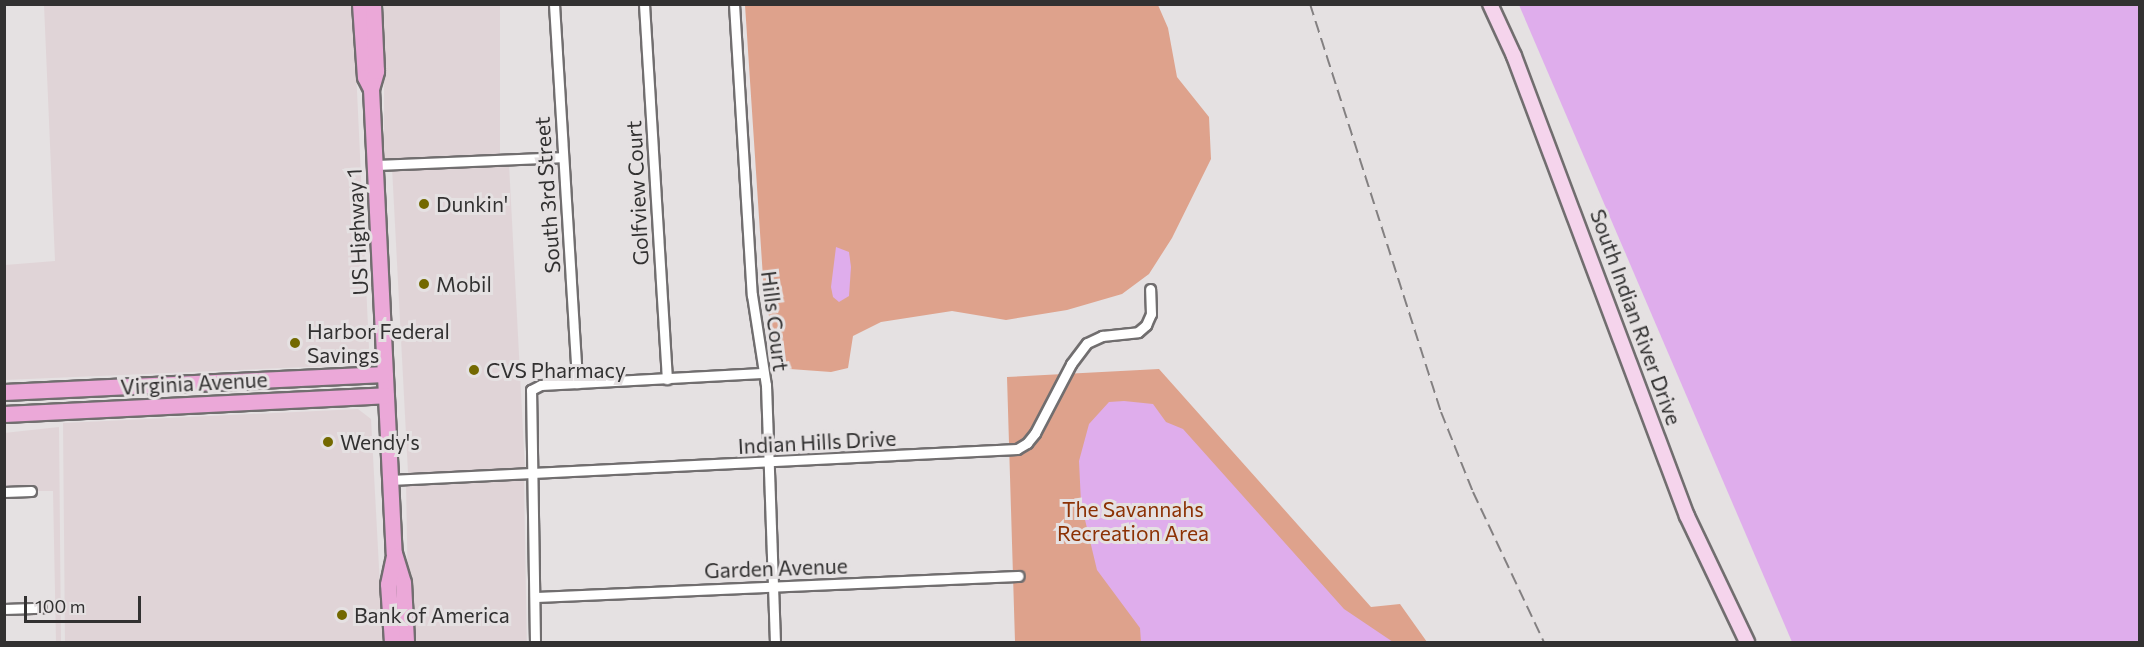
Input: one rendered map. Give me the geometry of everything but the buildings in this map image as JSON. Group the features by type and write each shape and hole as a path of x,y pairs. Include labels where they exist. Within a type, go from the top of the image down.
{"main road":[{"name":"US Highway 1","path":"360,4 365,77 371,89"},
{"name":"US Highway 1","path":"373,4 376,71 371,89 394,553 388,584 392,642"},
{"name":"South Indian River Drive","path":"1490,4 1514,56 1566,190 1687,516 1747,642"},
{"name":"Virginia Avenue","path":"4,392 385,374"},
{"path":"31,412 62,402 77,389"},
{"name":"Virginia Avenue","path":"4,414 386,395"},
{"name":"US Highway 1","path":"394,553 403,582 406,642"}],"street":[{"name":"South 3rd Street","path":"554,4 578,383"},
{"name":"Golfview Court","path":"644,4 667,379"},
{"name":"Hills Court","path":"734,4 752,295 762,373 768,463 776,642"},
{"path":"375,165 562,157"},
{"name":"Indian Hills Drive","path":"390,480 768,463 1017,448 1028,443 1035,433 1071,364 1087,343 1102,336 1138,332 1146,325 1151,314 1150,289"},
{"path":"535,642 531,390 542,385 762,373"},
{"path":"4,492 31,491"},
{"name":"Garden Avenue","path":"535,597 1019,576"},
{"path":"4,609 41,608"}],"shaded area":[{"path":"44,5 353,5 369,348 364,360 353,365 5,380 5,265 55,261"},
{"path":"384,5 500,5 500,159 384,159"},
{"path":"1519,5 2139,5 2139,642 1792,642"},
{"path":"509,164 525,471 408,477 392,170"},
{"path":"836,247 849,252 851,267 849,296 839,302 833,297 831,287"},
{"path":"1109,402 1153,404 1166,422 1183,429 1344,609 1393,642 1141,642 1140,628 1097,570 1081,503 1079,461 1089,424"},
{"path":"358,409 371,419 383,642 65,642 63,423"},
{"path":"59,427 61,642 56,642 53,491 35,491 34,487 5,488 4,433"},
{"path":"524,480 527,642 409,642 406,482"}],"green space":[{"path":"745,5 1158,5 1168,28 1177,77 1209,117 1211,159 1172,238 1149,274 1122,294 1067,310 1006,320 952,311 881,322 853,336 848,368 831,372 790,369 775,344 764,293"},
{"name":"The Savannahs Recreation Area","path":"1159,369 1371,607 1400,604 1427,642 1015,642 1007,377"}],"railway":[{"path":"1310,4 1441,412 1473,492 1544,642"}],"place":[{"name":"Dunkin'","path":"424,204"},
{"name":"Mobil","path":"424,284"},
{"name":"Harbor Federal Savings","path":"295,343"},
{"name":"CVS Pharmacy","path":"474,370"},
{"name":"Wendy's","path":"328,442"},
{"name":"Bank of America","path":"342,615"}]}
